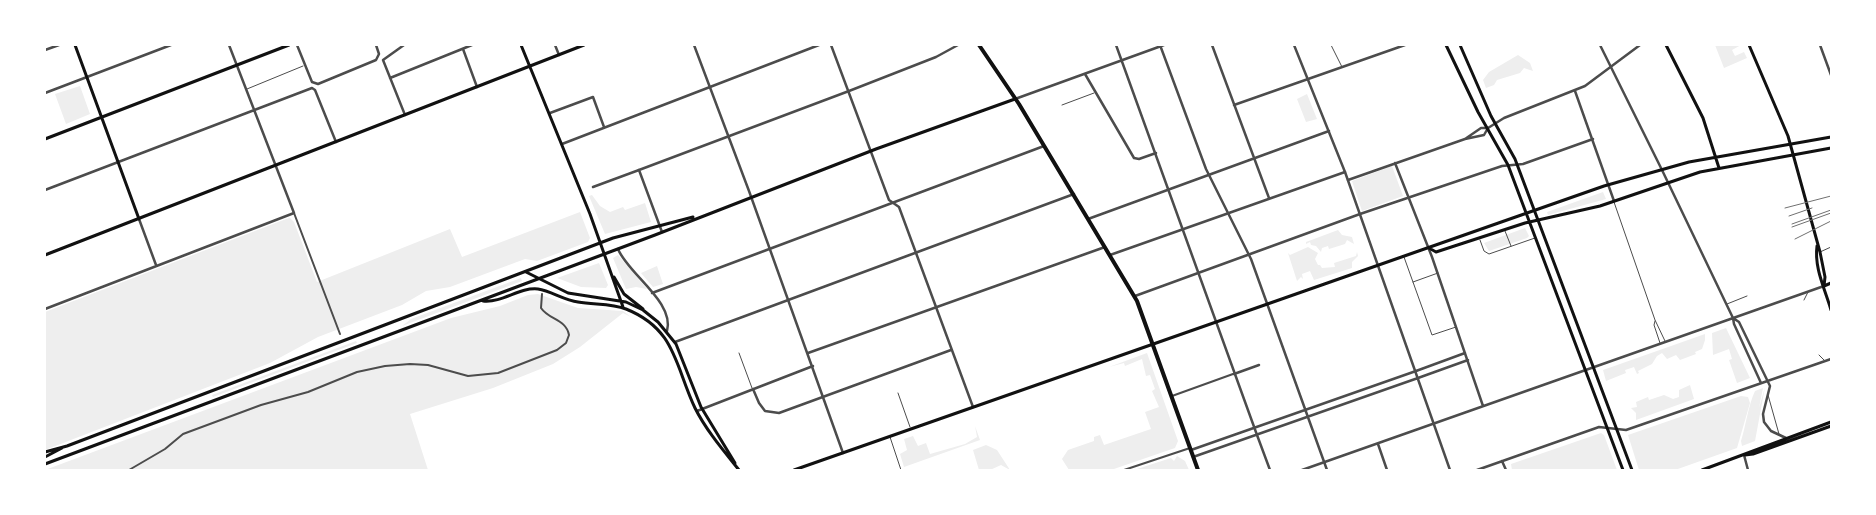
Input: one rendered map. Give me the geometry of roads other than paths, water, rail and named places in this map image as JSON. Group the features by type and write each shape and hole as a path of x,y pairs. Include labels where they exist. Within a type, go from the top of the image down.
{"main road":[{"path":"74,45 138,218"},
{"path":"45,139 289,45"},
{"path":"521,45 601,243 624,308"},
{"path":"45,255 584,45"},
{"path":"978,45 1016,99 1135,296 1154,343 1198,470"},
{"path":"1446,45 1508,165 1623,470"},
{"path":"1460,45 1495,123 1517,164 1632,470"},
{"path":"1666,45 1702,118 1719,168"},
{"path":"1749,45 1783,123 1790,144 1820,252 1825,277 1824,286"},
{"path":"45,464 605,254 700,215 1016,99"},
{"path":"794,470 1609,185 1716,157 1831,137"},
{"path":"1428,248 1436,252 1480,237 1614,201 1669,182 1719,168 1831,148"},
{"path":"45,457 67,446 210,390 601,243 626,234 700,215"},
{"path":"1817,243 1816,254 1821,281 1831,310"},
{"path":"526,272 568,293 620,300 647,313"},
{"path":"612,275 625,294 667,331 675,342 702,409 738,469"},
{"path":"1824,286 1831,283"},
{"path":"480,301 495,302 527,290 536,289 574,302 624,308 648,321 666,339 678,360 697,411 722,451 738,469"},
{"path":"1702,470 1831,422"},
{"path":"1744,455 1753,454 1831,426"},
{"path":"45,452 67,446"}],"street":[{"path":"45,50 59,45"},
{"path":"45,93 171,45"},
{"path":"229,45 340,334"},
{"path":"297,45 314,84 374,61 379,56 376,45"},
{"path":"404,45 383,60 405,116"},
{"path":"390,78 472,45"},
{"path":"555,45 559,55"},
{"path":"694,45 771,249 843,453"},
{"path":"562,144 819,45"},
{"path":"831,45 889,200 899,207 973,407"},
{"path":"593,187 849,91 936,57 958,45"},
{"path":"1116,45 1270,470"},
{"path":"1016,99 1161,45 1208,174 1249,254 1269,304 1327,470"},
{"path":"1212,45 1269,198"},
{"path":"1294,45 1348,180 1450,470"},
{"path":"1234,105 1405,45"},
{"path":"1600,45 1669,182 1733,318 1761,383"},
{"path":"1348,180 1465,139 1484,135 1488,128 1495,123 1575,91 1592,82 1640,45"},
{"path":"1820,45 1831,75"},
{"path":"463,49 477,87"},
{"path":"1084,74 1134,158 1139,159 1156,153"},
{"path":"45,190 313,88 336,142"},
{"path":"1575,91 1614,201"},
{"path":"550,114 593,97 604,127"},
{"path":"1465,139 1481,128 1488,128"},
{"path":"1088,219 1208,174 1223,172 1329,132"},
{"path":"1135,296 1360,214 1593,139"},
{"path":"652,293 1044,146"},
{"path":"1395,163 1438,273 1484,406"},
{"path":"639,170 662,232"},
{"path":"1110,255 1345,172"},
{"path":"675,342 1074,194"},
{"path":"45,309 294,213"},
{"path":"138,218 156,265"},
{"path":"808,353 1105,248"},
{"path":"618,249 652,293 667,317 667,331"},
{"path":"1302,470 1824,286"},
{"path":"129,470 164,449 183,434 261,405 308,392 357,372 385,366 410,364 428,365 455,373 480,376 505,372 540,358 563,346 569,336 564,324 547,315 540,308 542,294"},
{"path":"1733,318 1739,322 1770,387 1763,420 1768,428 1786,438"},
{"path":"753,389 761,406 767,412 774,413 951,350"},
{"path":"1124,470 1254,428 1465,353"},
{"path":"1477,470 1599,427 1626,430 1831,359"},
{"path":"1193,457 1468,360"},
{"path":"1172,396 1259,365"},
{"path":"697,411 813,366"},
{"path":"1378,444 1387,470"},
{"path":"1744,455 1748,470"},
{"path":"1502,461 1506,470"}],"lane":[{"path":"1331,45 1342,67"},
{"path":"246,89 305,65"},
{"path":"1062,105 1095,93"},
{"path":"1614,201 1655,320 1665,342"},
{"path":"1505,230 1511,246"},
{"path":"1480,237 1487,253 1536,238"},
{"path":"1820,252 1831,247"},
{"path":"1404,256 1432,335 1457,326"},
{"path":"1412,282 1438,273"},
{"path":"1804,300 1808,292"},
{"path":"1726,305 1747,296"},
{"path":"1655,320 1654,325 1660,344"},
{"path":"739,353 753,389"},
{"path":"1819,355 1825,361"},
{"path":"898,393 911,429"},
{"path":"1768,395 1780,432 1779,435"},
{"path":"890,436 902,470"}],"tram line":[{"path":"1792,227 1831,213"},
{"path":"1795,239 1831,221"}],"railway":[{"path":"1785,208 1831,196"},
{"path":"1789,216 1812,208"},
{"path":"1792,224 1831,210"}]}
